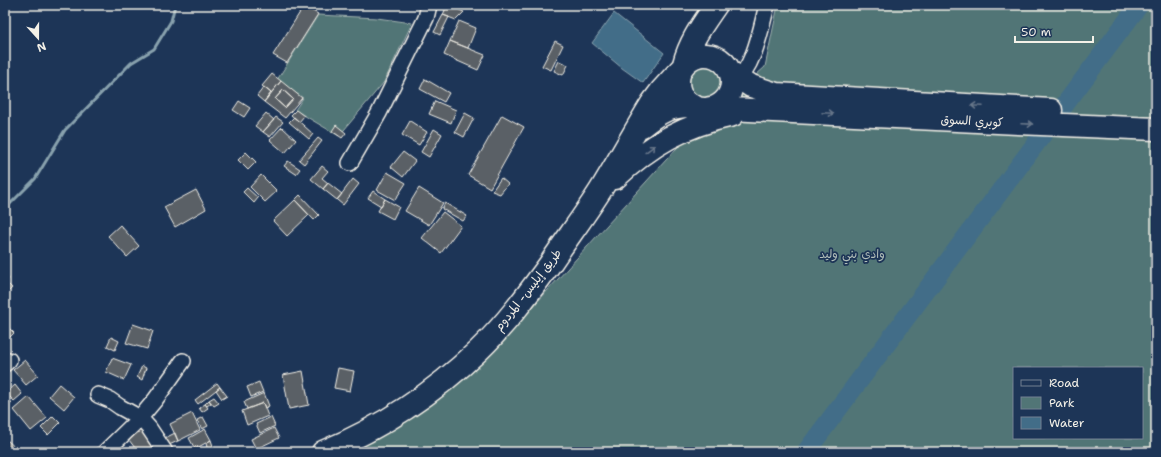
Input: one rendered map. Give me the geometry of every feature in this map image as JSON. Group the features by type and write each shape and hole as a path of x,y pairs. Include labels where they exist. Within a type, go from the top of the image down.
{"highway":[{"path":"713,9 709,36 729,73 730,91 725,100 720,104 702,107 686,101 678,86 678,78 692,42 713,9"},
{"path":"599,192 638,129 648,109 661,91 691,59 707,55 729,73 751,86 776,94 789,103"},
{"path":"599,192 634,161 671,136 688,128 722,117 762,110 789,103"},
{"name":"كوبري السوق","path":"789,103 1156,115"},
{"name":"كوبري السوق","path":"789,103 1018,123 1156,129"},
{"path":"638,129 657,114 665,110 684,106 762,110"},
{"name":"طريق إيليس- المردوم","path":"323,452 375,427 403,411 440,384 480,350 523,301 599,192"}],"street":[{"path":"350,163 379,113 426,18 429,5"},
{"path":"729,73 749,63 757,45 767,5"},
{"path":"105,452 140,418 160,394 183,360"},
{"path":"98,395 110,400 140,418 149,428 165,452"}],"green space":[{"name":"وادي بني وليد","path":"778,5 1156,5 1156,452 313,452 479,366 686,138 765,67"},
{"path":"318,15 377,18 412,23 384,82 339,136 295,110 303,98 277,80"},
{"path":"710,63 719,68 723,74 723,88 719,94 710,99 702,99 693,94 689,88 688,77 693,68 699,64"}],"water":[{"path":"614,13 664,53 643,83 592,43"}],"building":[{"path":"447,5 464,12 456,20 443,15"},
{"path":"304,6 318,14 287,63 273,55"},
{"path":"443,15 449,17 440,35 434,32"},
{"path":"459,21 476,28 468,48 450,41"},
{"path":"450,41 485,55 478,70 444,55"},
{"path":"555,41 563,45 551,70 542,66"},
{"path":"559,61 568,65 563,75 554,71"},
{"path":"272,74 281,81 271,93 262,86"},
{"path":"425,79 449,93 444,102 420,89"},
{"path":"281,81 302,98 285,118 264,102","holes":["283,90 293,99 285,108 275,99"]},
{"path":"264,87 271,93 264,102 257,96"},
{"path":"283,90 293,99 285,108 275,99"},
{"path":"239,101 250,108 244,117 233,110"},
{"path":"435,101 456,110 451,123 429,114"},
{"path":"296,110 304,116 299,122 291,115"},
{"path":"266,113 274,120 263,132 255,126"},
{"path":"465,113 474,118 464,137 455,132"},
{"path":"502,115 524,127 490,188 468,175"},
{"path":"276,117 283,122 270,137 263,132"},
{"path":"294,117 313,134 309,139 289,122"},
{"path":"410,121 427,132 419,145 402,135"},
{"path":"336,125 346,133 342,138 332,131"},
{"path":"282,127 296,140 285,153 270,140"},
{"path":"434,129 442,134 429,157 421,152"},
{"path":"318,138 322,141 304,164 299,160"},
{"path":"246,152 256,162 248,170 238,160"},
{"path":"403,152 415,161 403,177 391,167"},
{"path":"288,161 300,169 296,174 284,166"},
{"path":"322,166 328,171 322,178 328,183 323,189 311,179"},
{"path":"387,172 406,183 395,200 377,190"},
{"path":"261,175 277,191 265,202 250,187"},
{"path":"501,178 508,184 500,194 492,191"},
{"path":"353,179 359,184 343,205 337,200"},
{"path":"328,183 342,194 337,200 323,189"},
{"path":"247,188 258,198 254,203 243,192"},
{"path":"419,188 443,203 429,225 405,211"},
{"path":"196,190 206,209 175,227 164,207"},
{"path":"373,191 385,199 381,206 368,198"},
{"path":"300,195 319,215 314,220 295,200"},
{"path":"385,199 399,207 393,219 378,211"},
{"path":"295,200 309,215 287,236 273,221"},
{"path":"445,203 467,216 463,221 442,209"},
{"path":"443,212 461,226 441,253 422,238"},
{"path":"120,225 139,246 127,257 108,236"},
{"path":"5,274 9,279 6,282 12,288 5,295"},
{"path":"5,324 14,333 10,337 5,332"},
{"path":"133,324 153,331 147,349 126,343"},
{"path":"111,337 119,341 115,350 107,346"},
{"path":"112,358 131,365 124,380 106,372"},
{"path":"25,360 38,375 26,385 13,370"},
{"path":"142,366 146,368 142,380 137,377"},
{"path":"338,368 354,371 350,391 334,388"},
{"path":"303,371 309,405 289,409 283,375"},
{"path":"259,382 263,392 251,397 247,387"},
{"path":"217,383 220,387 198,404 195,400"},
{"path":"59,384 74,397 64,409 49,396"},
{"path":"15,385 22,394 14,401 6,393"},
{"path":"220,387 227,396 222,399 216,390"},
{"path":"264,393 269,406 265,408 263,403 247,409 244,402"},
{"path":"5,394 12,403 5,408"},
{"path":"29,397 47,418 31,431 14,410"},
{"path":"214,397 219,403 214,406 209,400"},
{"path":"209,400 211,403 207,406 205,404"},
{"path":"263,403 268,416 247,425 242,411"},
{"path":"205,404 208,408 202,412 199,408"},
{"path":"192,413 200,430 178,441 170,424"},
{"path":"53,416 60,423 48,435 41,428"},
{"path":"203,417 208,426 202,429 197,420"},
{"path":"271,417 275,426 260,433 256,424"},
{"path":"274,428 279,438 256,449 251,439"},
{"path":"205,429 211,440 195,449 189,438"},
{"path":"141,430 154,446 146,452 138,452 129,440"},
{"path":"175,433 178,441 169,445 165,438"},
{"path":"7,440 20,452 11,452 5,446"},
{"path":"211,440 215,452 208,452 206,443"}],"waterway":[{"path":"5,209 35,179 65,130 131,63 154,49 171,21 175,5"},
{"name":"وادي بني وليد","path":"806,452 1139,5"}]}
